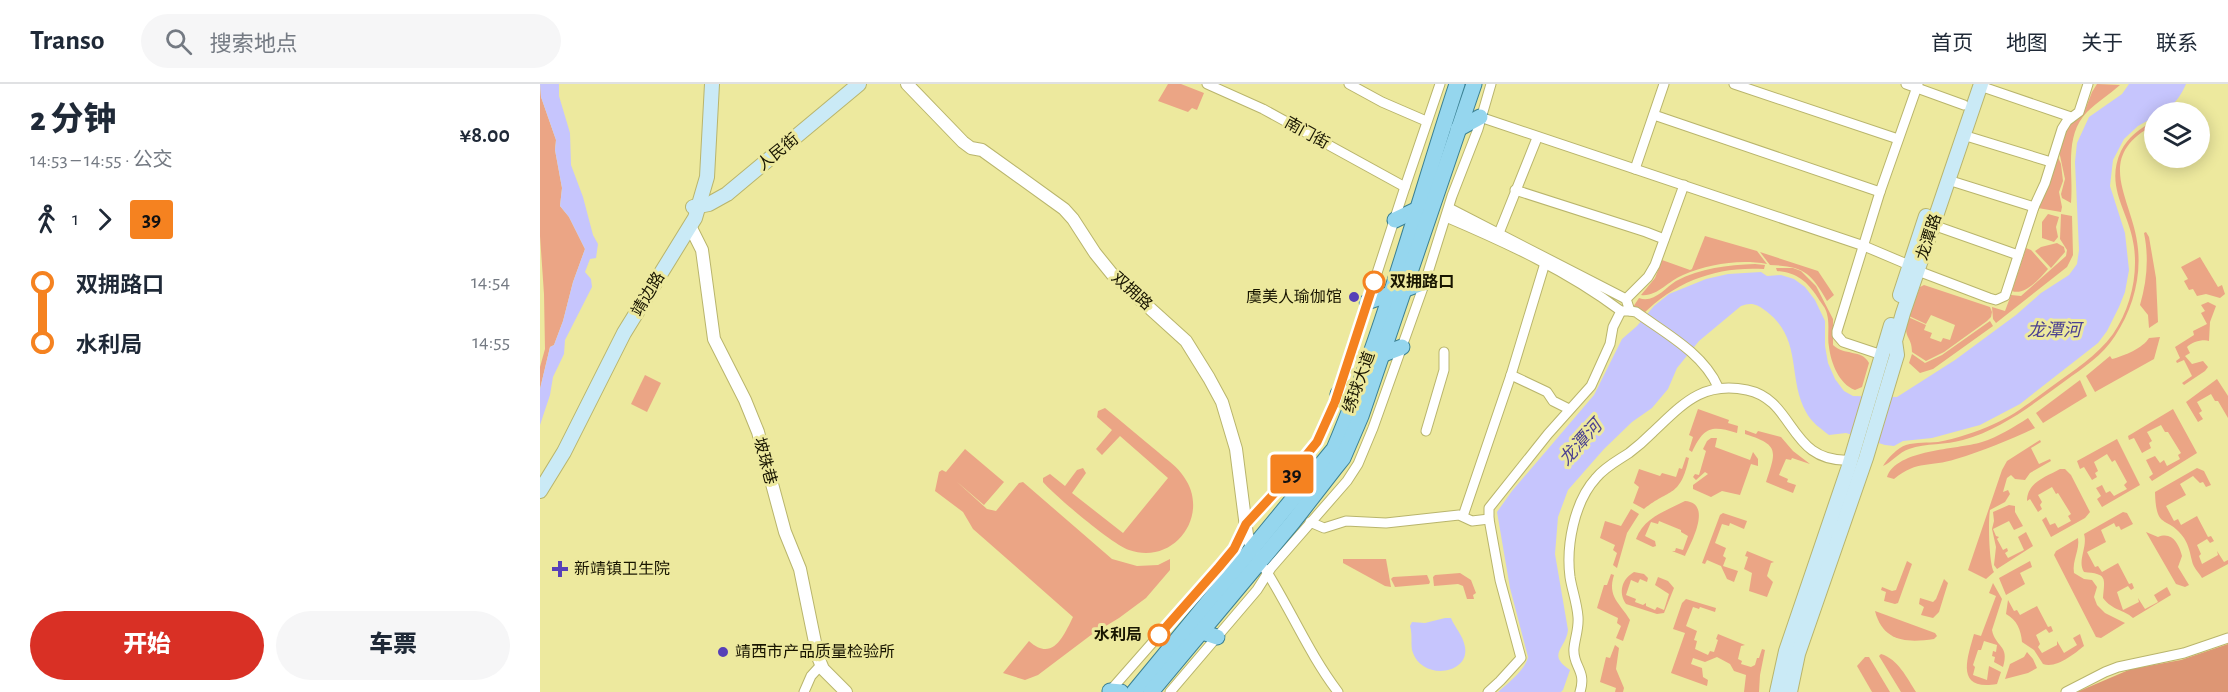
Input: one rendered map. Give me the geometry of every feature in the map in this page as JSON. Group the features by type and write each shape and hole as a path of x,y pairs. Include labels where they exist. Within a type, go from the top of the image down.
{"main road":[{"name":"靖边路","path":"540,491 564,452 624,333 690,226 699,191 704,152 706,84"},
{"name":"靖边路","path":"699,191 707,177 712,84"},
{"name":"人民街","path":"699,191 727,186 847,84"},
{"name":"人民街","path":"695,207 716,201 733,190 859,84"},
{"name":"绣球大道","path":"1151,692 1210,634 1263,568 1342,458 1361,416 1381,355 1418,209 1457,84"},
{"name":"绣球大道","path":"1134,692 1334,449 1397,292 1474,84"},
{"name":"龙潭路","path":"1790,692 1798,654 1868,453 1897,355 1895,341 1914,268 1965,102 1978,85"},
{"name":"龙潭路","path":"1852,455 1882,355 1914,268 1933,225 1978,85"},
{"path":"1458,129 1480,117"},
{"name":"靖边路","path":"540,478 559,449 618,331 695,207"},
{"path":"1395,220 1418,209"},
{"path":"1367,302 1425,282"},
{"path":"1381,355 1402,347"},
{"path":"1338,394 1359,386"},
{"path":"1777,692 1786,651 1852,455"}],"street":[{"name":"双拥路","path":"907,84 963,142 982,150 1064,209 1112,274 1191,347 1218,394 1227,418 1240,472 1247,535 1263,568"},
{"name":"南门街","path":"1207,84 1263,109 1404,187"},
{"path":"1349,84 1382,102 1426,121"},
{"path":"1114,692 1234,549 1246,524 1289,478 1317,442 1338,394 1404,187 1440,84"},
{"path":"1338,692 1305,644 1277,588 1263,568 1310,522 1347,481 1358,464 1425,282 1478,129 1491,84"},
{"path":"1635,169 1664,84"},
{"path":"1734,84 1898,139"},
{"path":"1906,84 1919,85 1965,102"},
{"path":"1480,117 1864,246 1989,298 2000,299 2008,290 2062,129 2081,108 2088,84"},
{"path":"1882,355 1843,342 1837,335 1880,192 1919,85"},
{"path":"1978,85 2071,117"},
{"path":"1654,115 1880,192"},
{"path":"1962,135 2051,162"},
{"path":"1498,233 1537,138"},
{"path":"1948,180 2034,207"},
{"path":"1488,692 1521,658 1503,594 1489,508 1569,409 1591,386 1611,344 1613,327 1625,311 1626,299 1648,277 1655,265 1684,185"},
{"path":"1515,190 1664,239"},
{"path":"1448,212 1498,233 1626,299"},
{"path":"1448,212 1573,278 1625,311 1636,312 1692,353 1718,387"},
{"path":"1933,225 2018,255"},
{"name":"坡珠巷","path":"690,226 702,250 714,339 745,400 758,432 785,532 800,569 821,665"},
{"path":"1463,516 1511,375 1545,263"},
{"path":"1426,431 1444,370 1444,352"},
{"path":"1511,375 1547,392 1556,403 1569,409"},
{"path":"1580,692 1583,679 1574,656 1579,628 1568,561 1570,536 1584,495 1590,484 1605,468 1630,452 1684,403 1696,395 1718,387 1749,390 1770,401 1783,415 1796,436 1814,452 1832,460 1852,455"},
{"path":"1310,522 1323,528 1346,521 1386,523 1463,516 1472,521 1489,519"},
{"path":"1170,692 1210,634"},
{"path":"2066,692 2118,667 2184,653 2228,638"},
{"path":"804,692 814,672 821,665 846,692"}],"shaded area":[{"path":"540,84 541,97 556,140 555,150 562,188 560,206 569,217 585,249 573,282 563,321 554,345 550,347 540,389 540,367 545,349 540,236"},
{"path":"1168,84 1181,84 1204,93 1197,110 1192,108 1188,112 1158,101"},
{"path":"2097,84 2120,85 2087,112 2075,133 2071,156 2071,203 2062,198 2061,194 2065,179 2059,151 2066,129 2085,110"},
{"path":"2144,127 2144,132 2124,151 2120,166 2121,181 2138,249 2137,283 2131,305 2110,343 2086,366 2004,423 1963,440 1909,449 1883,466 1903,446 1960,437 2009,416 2084,363 2113,334 2128,303 2135,270 2132,234 2115,177 2121,151 2127,141"},
{"path":"2057,155 2061,164 2063,181 2059,192 2061,212 2038,208 2048,188"},
{"path":"2048,214 2059,217 2056,227 2058,237 2054,242 2042,238 2042,222"},
{"path":"2061,214 2072,216 2073,255 2067,267 1996,323 1993,319 1992,307 2005,311 2011,295 2021,296 2066,256 2067,250 2060,239"},
{"path":"2146,232 2149,237 2156,278 2158,322 2149,328 2148,315 2140,305 2146,269 2144,233"},
{"path":"1705,236 1757,251 1767,264 1735,262 1703,268 1678,278 1652,294 1641,295 1655,278 1662,260 1692,269"},
{"path":"2057,243 2064,247 2065,252 2051,268 2035,251"},
{"path":"2026,248 2031,250 2048,269 2027,289 2012,291"},
{"path":"1760,252 1818,271 1834,295 1827,301 1816,283 1805,272 1791,267 1770,265"},
{"path":"2200,257 2218,287 2222,285 2225,294 2220,298 2206,294 2197,296 2193,289 2189,290 2184,281 2188,279 2181,267"},
{"path":"1765,265 1764,269 1714,273 1683,284 1643,314 1633,307 1639,298 1654,297 1676,281 1695,273 1724,266"},
{"path":"1776,268 1793,268 1801,271 1816,286 1833,319 1833,345 1862,356 1869,363 1862,387 1855,390 1840,378 1830,353 1826,312 1814,292 1801,279 1777,271"},
{"path":"1924,285 1990,307 1992,312 1987,321 1944,352 1926,361 1912,352 1906,329 1908,317 1926,325 1924,330 1932,333 1930,338 1941,342 1943,338 1950,340 1955,325 1931,315 1926,324 1909,316 1920,287"},
{"path":"2208,302 2216,306 2210,322 2209,341 2189,345 2187,347 2190,353 2185,356 2192,364 2203,361 2208,367 2184,385 2182,383 2192,376 2184,360 2177,363 2176,361 2180,358 2175,347 2194,335 2193,331 2207,324 2201,313 2205,311 2201,305"},
{"path":"1990,321 1993,326 1933,369 1920,373 1909,363 1912,354 1925,363 1942,355"},
{"path":"2160,337 2154,359 2095,392 2086,376 2110,356 2112,359 2122,356 2138,348 2149,338"},
{"path":"645,375 661,383 647,412 631,404"},
{"path":"2217,379 2228,396 2228,418 2211,394 2197,402 2203,419 2198,422 2186,402"},
{"path":"2080,380 2087,396 2043,423 2036,413"},
{"path":"1105,408 1176,467 1191,492 1193,507 1190,521 1183,534 1173,544 1160,551 1145,553 1121,546 1084,519 1043,482 1043,478 1050,474 1065,486 1077,470 1083,468 1086,473 1072,493 1123,533 1168,478 1120,436 1102,455 1096,449 1112,430 1097,417 1098,411"},
{"path":"1698,409 1729,420 1728,423 1738,426 1737,433 1721,429 1709,430 1700,437 1692,452 1689,450 1693,437 1689,435"},
{"path":"2173,409 2197,453 2152,481 2149,477 2153,474 2146,460 2155,456 2160,463 2164,460 2167,466 2180,459 2178,455 2181,453 2161,425 2147,432 2152,441 2149,443 2151,448 2142,453 2134,438 2129,440 2128,436"},
{"path":"2028,418 2035,428 2006,441 1947,462 1917,466 1894,479 1887,477 1902,461 1928,452 1982,442 2000,435"},
{"path":"1745,430 1756,434 1758,431 1781,437 1793,451 1810,464 1792,458 1791,460 1786,459 1779,475 1788,479 1787,482 1796,485 1793,493 1766,482 1772,463 1772,450 1764,442 1745,434"},
{"path":"1711,438 1717,438 1715,447 1750,460 1753,452 1758,459 1758,466 1751,464 1740,495 1722,491 1711,497 1693,489 1693,485 1708,474 1705,472 1696,480 1693,477 1695,474 1699,475 1706,451 1703,449"},
{"path":"2117,439 2140,485 2102,507 2097,499 2101,496 2096,488 2102,485 2106,493 2110,491 2114,496 2127,489 2124,485 2127,482 2115,460 2112,462 2107,454 2094,462 2098,471 2095,473 2097,477 2092,480 2084,467 2080,469 2077,461"},
{"path":"2040,440 2041,442 2031,448 2039,464 2050,459 2051,461 2030,473 2025,480 2015,479 2011,475 2007,478 2003,492 2008,490 2010,494 2005,502 1990,510 1989,542 1994,572 1986,579 1968,570 2002,470 2007,461"},
{"path":"965,449 1004,482 984,505 956,481 987,509 996,511 1019,483 1023,482 1112,559 1137,566 1158,565 1170,559 1170,570 1146,598 1091,635 1038,675 1025,680 1003,673 1029,641 1045,649 1057,644 1073,617 973,529 963,512 935,491 939,472 942,470 946,472"},
{"path":"1686,457 1689,458 1686,471 1673,491 1644,509 1633,503 1639,487 1634,483 1639,469 1660,476 1662,473 1676,477"},
{"path":"2197,468 2204,471 2211,485 2206,487 2203,482 2200,483 2193,476 2180,484 2186,495 2166,506 2174,521 2178,519 2181,525 2197,516 2208,537 2211,536 2214,541 2210,543 2207,539 2197,545 2202,564 2218,555 2217,551 2224,562 2228,560 2228,564 2202,578 2194,565 2184,538 2160,518 2155,492"},
{"path":"2060,469 2065,469 2071,475 2090,512 2085,518 2051,537 2042,520 2046,517 2050,525 2055,523 2058,528 2071,521 2068,516 2071,514 2058,493 2056,494 2052,487 2038,495 2042,502 2040,505 2042,509 2038,512 2030,499 2027,501 2030,489 2038,481"},
{"path":"1685,501 1693,503 1698,509 1699,516 1695,533 1685,556 1672,551 1676,548 1683,550 1688,536 1681,530 1659,521 1658,524 1651,522 1645,536 1655,541 1656,546 1653,547 1636,539 1644,525 1650,520"},
{"path":"2009,505 2015,506 2015,512 2023,526 2014,530 2009,521 1993,529 1999,537 1997,539 2003,550 2007,548 2008,551 2005,553 2008,558 2024,550 2018,537 2026,532 2033,546 1997,569 1994,565 1996,547 1992,529 1993,512"},
{"path":"1631,509 1639,514 1627,533 1617,568 1613,565 1617,553 1613,550 1615,545 1600,538 1605,521 1621,526"},
{"path":"2123,512 2127,513 2133,524 2121,530 2114,523 2101,530 2106,542 2087,552 2095,567 2098,566 2102,572 2118,563 2129,584 2132,583 2134,588 2131,590 2128,586 2117,592 2123,610 2139,602 2138,598 2145,609 2158,602 2154,595 2167,587 2171,595 2133,618 2114,608 2103,598 2104,581 2101,576 2084,572 2082,567 2084,534"},
{"path":"1723,513 1747,521 1744,529 1730,523 1729,526 1722,524 1715,543 1726,548 1723,566 1738,571 1734,582 1727,579 1721,566 1707,560 1705,564 1702,563 1720,515"},
{"path":"2146,532 2158,537 2171,537 2174,540 2182,556 2178,567 2189,585 2185,587 2176,584"},
{"path":"2078,538 2074,573 2084,579 2092,580 2097,587 2094,597 2097,605 2105,613 2125,623 2101,638 2096,637 2054,555 2056,551"},
{"path":"1747,551 1774,562 1771,563 1767,576 1773,582 1767,597 1749,591 1752,573 1744,569 1748,557 1745,556"},
{"path":"1343,559 1386,559 1391,587 1343,563"},
{"path":"1907,561 1912,564 1898,603 1884,601 1886,592 1881,590 1882,587 1892,591 1896,590"},
{"path":"2030,561 2032,567 2020,573 2025,584 2006,595 1999,578"},
{"path":"1634,572 1644,574 1648,578 1647,582 1640,579 1638,583 1631,580 1626,595 1636,599 1635,602 1643,605 1646,603 1646,606 1655,610 1657,607 1664,610 1669,594 1655,585 1658,577 1668,581 1674,588 1664,613 1657,614 1626,604 1622,595 1622,586"},
{"path":"1460,573 1471,580 1476,593 1473,595 1474,599 1467,599 1463,586 1458,584 1434,586 1433,577 1435,575"},
{"path":"1611,574 1614,575 1613,594 1630,620 1623,641 1616,638 1621,626 1617,623 1618,618 1597,608 1604,585 1607,585"},
{"path":"1427,575 1429,584 1395,587 1391,579 1393,577"},
{"path":"1944,579 1948,583 1939,612 1933,618 1921,615 1924,607 1919,604 1920,598 1933,602"},
{"path":"1993,583 2002,599 1992,630 2005,654 2005,660 2003,667 1994,662 1995,657 1992,656 1993,651 1996,652 1997,645 1984,641 1973,665 1975,667 1973,675 1987,680 1989,666 2001,672 1997,684 1984,685 1975,683 1969,678 1967,663 1974,634 1981,636 1996,596 1989,593"},
{"path":"1686,599 1716,608 1715,612 1693,607 1686,626 1697,631 1694,640 1697,641 1695,649 1708,655 1710,651 1714,652 1718,634 1745,645 1741,646 1738,659 1742,661 1741,664 1751,667 1755,665 1762,649 1765,650 1759,692 1744,692 1746,675 1734,671 1730,664 1717,657 1705,662 1693,658 1691,664 1702,668 1703,677 1708,680 1707,686 1671,673 1685,633 1673,629 1682,603"},
{"path":"2008,600 2014,611 2017,610 2020,615 2037,606 2048,627 2051,626 2053,631 2049,633 2046,629 2036,635 2040,644 2038,647 2042,653 2057,645 2057,641 2064,653 2077,645 2073,638 2080,634 2084,646 2059,663 2043,664 2034,650 2022,642 2018,626 2006,614"},
{"path":"1875,611 1935,633 1937,636 1934,639 1915,641 1897,638 1884,629"},
{"path":"2228,644 2228,692 2077,692 2131,669 2181,660"},
{"path":"1615,645 1619,648 1616,669 1624,688 1623,692 1615,692 1616,688 1600,682 1606,657 1610,658"},
{"path":"2027,652 2037,668 2028,673 2005,679 2010,664 2024,657"},
{"path":"1881,654 1897,665 1916,692 1901,692 1879,656"},
{"path":"1865,657 1869,657 1890,692 1872,692 1857,666"}],"water":[{"path":"540,84 559,84 559,96 570,133 571,165 583,197 593,235 598,244 596,258 590,259 585,272 591,279 592,287 565,340 564,354 553,377 550,395 540,425 540,389 550,347 554,345 563,321 573,282 585,249 569,217 560,206 562,188 555,150 556,140 541,97"},
{"name":"龙潭河","path":"2129,84 2186,84 2175,102 2144,102 2144,123 2124,139 2113,160 2110,186 2125,233 2129,270 2125,292 2119,307 2098,343 2020,404 1980,425 1932,438 1903,441 1894,446 1846,433 1829,435 1816,425 1808,416 1800,399 1790,346 1778,322 1757,305 1741,306 1699,341 1677,368 1668,389 1652,408 1632,422 1604,449 1568,490 1558,517 1555,554 1568,630 1558,655 1559,660 1570,670 1563,690 1561,692 1498,692 1520,671 1528,657 1510,588 1497,512 1512,491 1594,395 1622,339 1654,306 1669,294 1706,279 1728,274 1761,272 1767,276 1781,275 1794,279 1805,287 1815,300 1825,321 1828,363 1835,379 1844,391 1853,396 1897,397 1955,360 2016,315 2041,293 2069,275 2077,264 2079,250 2075,162 2077,143 2089,117 2122,94"},
{"path":"1451,618 1461,635 1465,656 1453,668 1435,671 1418,662 1413,653 1410,626 1412,622 1425,623"}],"bus line":[{"name":"39","path":"1159,635 1234,549 1246,524 1317,442 1335,402 1374,282"}],"place":[{"name":"双拥路口","path":"1374,282"},
{"name":"虞美人瑜伽馆","path":"1354,297"},
{"name":"新靖镇卫生院","path":"560,569"},
{"name":"水利局","path":"1159,635"},
{"name":"靖西市产品质量检验所","path":"723,652"}]}
